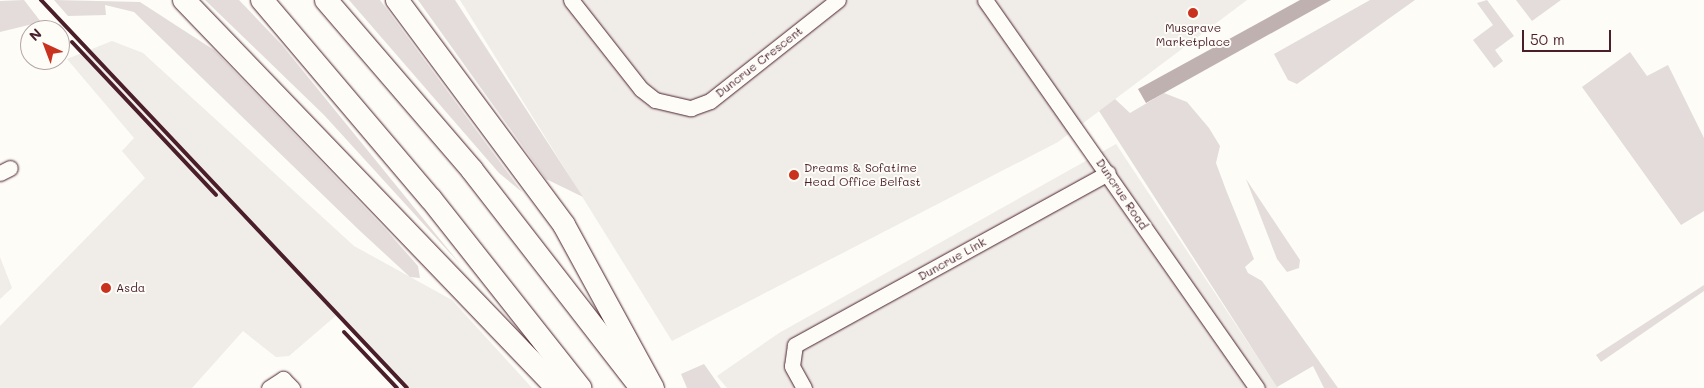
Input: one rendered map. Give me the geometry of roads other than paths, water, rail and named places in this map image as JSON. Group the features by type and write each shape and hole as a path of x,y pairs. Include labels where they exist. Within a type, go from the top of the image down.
{"highway":[{"path":"184,0 557,388"},
{"path":"262,0 432,199 580,388"},
{"path":"326,0 472,170 641,388"},
{"path":"397,0 564,224 653,388"}],"street":[{"name":"Duncrue Crescent","path":"571,0 640,89 655,100 691,108 710,101 838,0"},
{"name":"Duncrue Road","path":"985,0 1108,173 1256,388"},
{"name":"Duncrue Link","path":"804,388 792,366 795,346 1108,173"},
{"path":"269,388 283,379 292,388"}],"railway":[{"path":"41,0 407,388"},
{"path":"72,42 216,195"},
{"path":"344,332 397,388"}],"place":[{"name":"Musgrave Marketplace","path":"1193,13"},
{"name":"Dreams & Sofatime Head Office Belfast","path":"794,175"},
{"name":"Asda","path":"106,288"}]}
